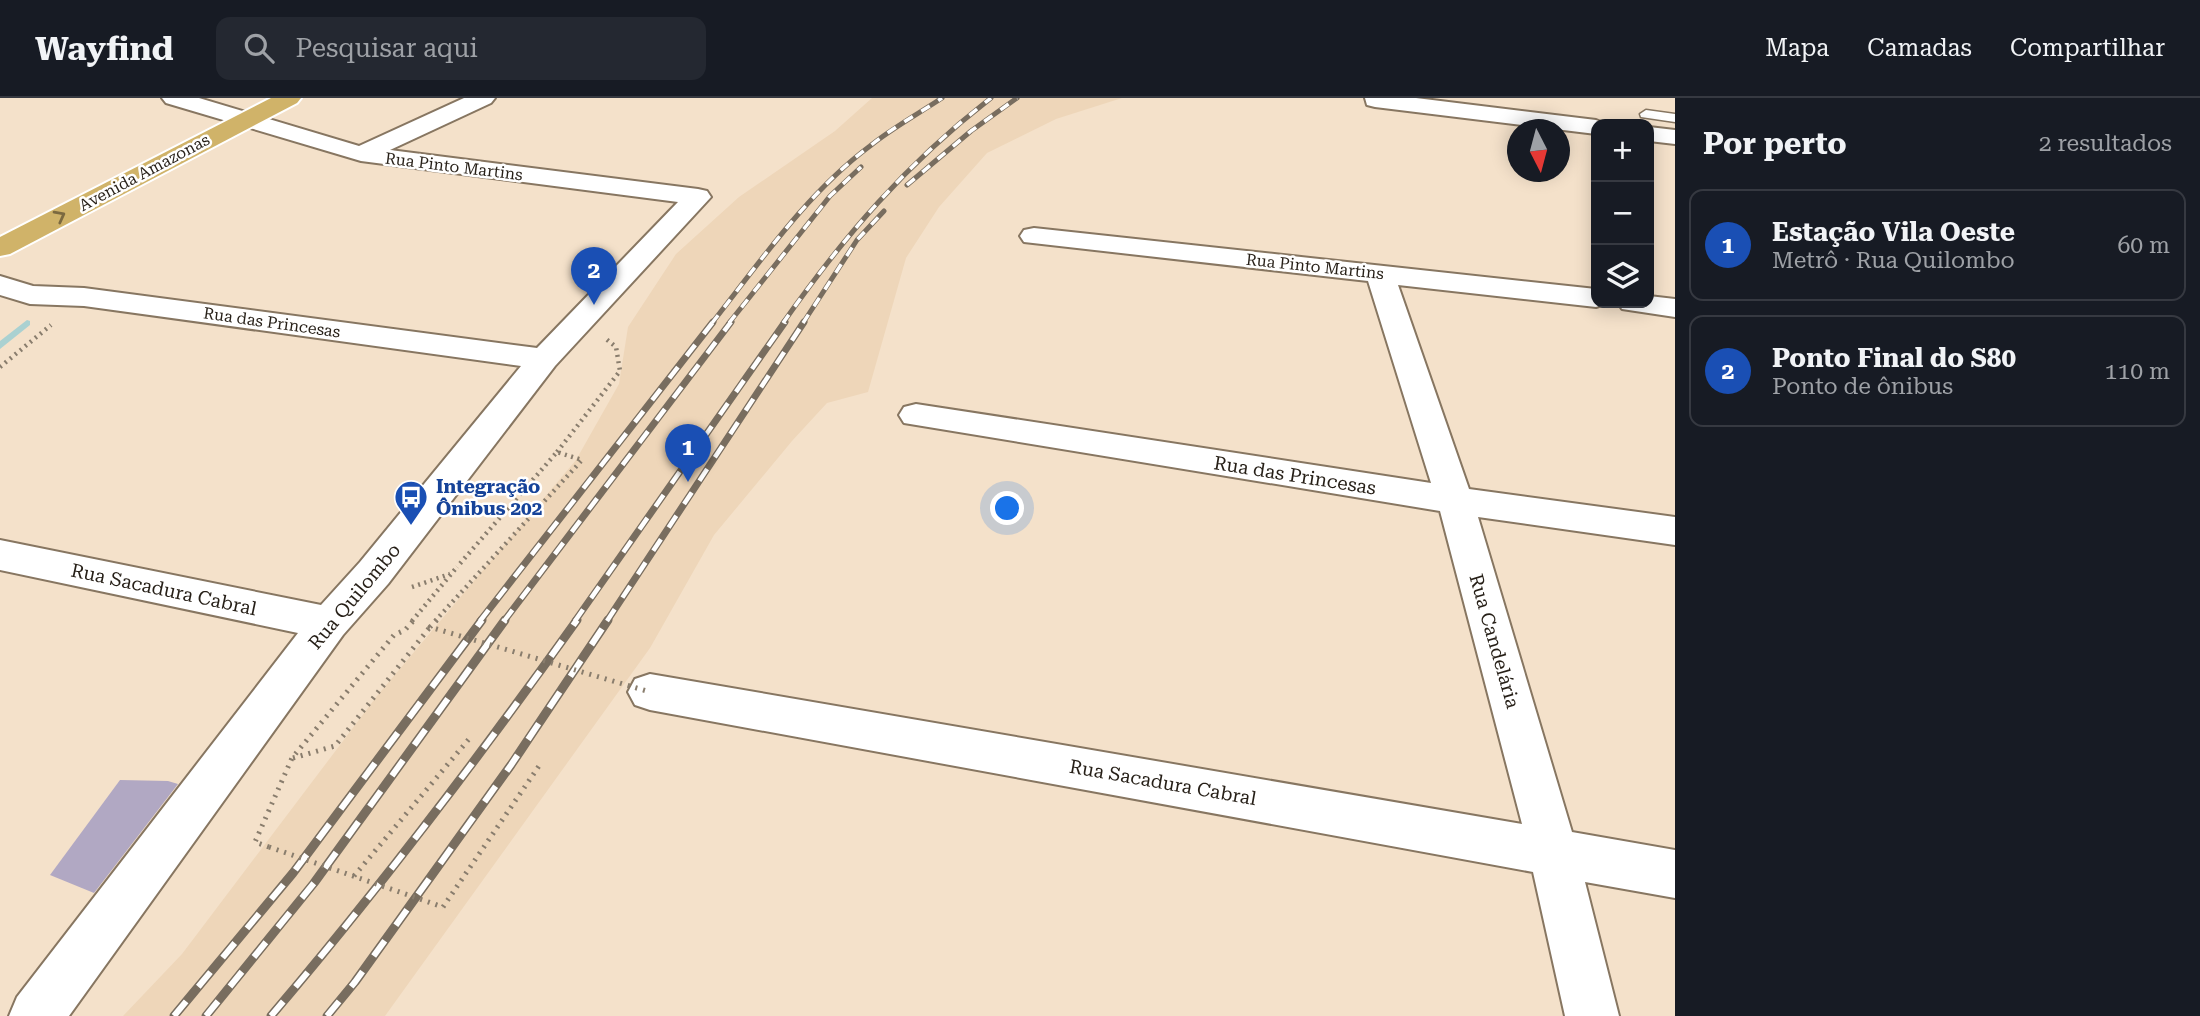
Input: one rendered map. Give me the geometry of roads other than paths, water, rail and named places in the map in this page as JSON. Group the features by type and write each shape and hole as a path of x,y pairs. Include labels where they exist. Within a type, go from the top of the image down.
{"main road":[{"name":"Avenida Amazonas","path":"0,248 242,109 289,98"},
{"name":"Avenida Amazonas","path":"119,159 215,111"}],"street":[{"name":"Rua Pinto Martins","path":"174,98 215,111 242,109 360,154 698,197"},
{"path":"360,154 483,98"},
{"path":"1372,99 1591,126"},
{"path":"1654,127 1675,137"},
{"name":"Rua Quilombo","path":"36,1016 328,623 374,573 544,359 698,197"},
{"name":"Rua Pinto Martins","path":"1034,236 1591,297"},
{"name":"Rua Candelária","path":"1379,272 1455,500 1553,851 1592,1016"},
{"name":"Rua das Princesas","path":"0,285 30,295 85,297 544,359"},
{"path":"1654,306 1675,308"},
{"name":"Rua das Princesas","path":"916,415 1455,500 1675,531"},
{"name":"Rua Sacadura Cabral","path":"0,555 328,623"},
{"name":"Rua Sacadura Cabral","path":"650,692 1675,874"}],"lane":[{"path":"1654,122 1675,118"}],"waterway":[{"path":"0,346 27,323"}],"railway":[{"path":"712,323 785,229 825,185 878,139 942,98"},
{"path":"783,323 829,260 878,202 932,148 991,98"},
{"path":"907,185 971,131 1017,98"},
{"path":"729,323 830,196 861,167"},
{"path":"803,323 857,240 884,211"},
{"path":"480,621 713,322"},
{"path":"504,621 731,322"},
{"path":"575,621 785,322"},
{"path":"607,621 804,322"},
{"path":"174,1016 293,873 482,620"},
{"path":"206,1016 314,883 505,620"},
{"path":"271,1016 351,920 428,821 577,620"},
{"path":"327,1016 355,982 511,765 608,620"}],"place":[{"name":"Ponto Final do S80","path":"594,305"},
{"name":"Estação Vila Oeste","path":"688,482"},
{"name":"Integração Ônibus 202","path":"411,527"}]}
